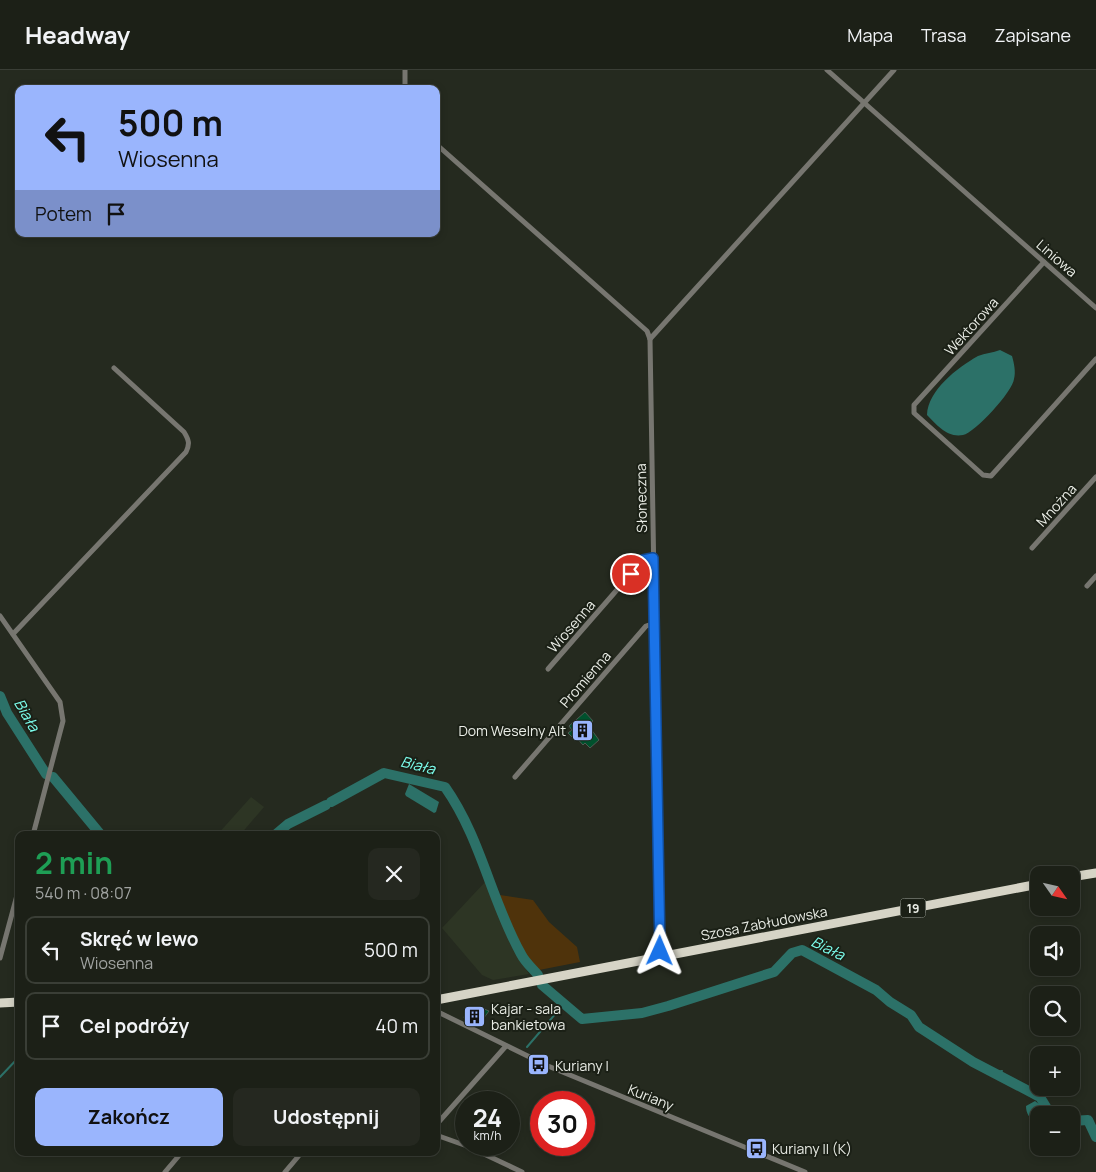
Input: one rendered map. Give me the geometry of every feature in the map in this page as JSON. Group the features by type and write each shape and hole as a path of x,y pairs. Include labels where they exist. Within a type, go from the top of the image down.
{"highway":[{"path":"1080,876 1096,873"},
{"name":"Szosa Zabłudowska","path":"440,999 1030,886"},
{"path":"0,1003 15,1002"}],"street":[{"path":"405,70 405,85"},
{"name":"Liniowa","path":"827,70 1096,308"},
{"path":"440,148 647,331 650,339 894,70"},
{"name":"Wektorowa","path":"1044,262 914,405 914,413 983,475 991,476 1096,359"},
{"name":"Słoneczna","path":"650,339 660,947 662,957"},
{"path":"13,634 186,452 189,446 184,432 114,368"},
{"name":"Mnożna","path":"1032,548 1096,477"},
{"name":"Wiosenna","path":"548,669 643,560 653,558"},
{"path":"1087,586 1096,576"},
{"path":"0,616 60,702 62,710 63,721 34,831"},
{"name":"Promienna","path":"515,777 646,626 655,623"},
{"path":"0,958 15,903"},
{"name":"Kuriany","path":"440,1013 506,1046 601,1089 805,1172"},
{"path":"440,1121 506,1046"},
{"path":"440,1136 467,1146 522,1172"},
{"path":"165,1172 179,1156"},
{"path":"285,1172 299,1156"}],"shaded area":[{"path":"251,797 264,807 243,831 221,831"},
{"path":"486,881 518,955 529,974 493,980 482,975 442,928"},
{"path":"500,895 533,900 549,922 577,947 580,962 539,970 525,954 514,936"}],"water":[{"path":"1000,350 1012,356 1014,365 1014,379 1007,393 984,420 969,433 952,435 947,433 927,415 932,397 953,373 970,361 978,356"},
{"path":"409,784 439,802 436,812 434,813 406,796"},
{"path":"1035,1101 1040,1106 1030,1106 1030,1117 1026,1106"}],"building":[{"name":"Dom Weselny Alt","path":"585,712 593,721 588,725 599,740 590,748 568,733 572,730 569,726"},
{"name":"Kajar - sala bankietowa","path":"484,1009 489,1011 478,1026 464,1018 465,1013"}],"waterway":[{"name":"Biała","path":"0,696 7,713 46,774"},
{"name":"Biała","path":"331,802 384,773 445,787 468,827 511,933 523,957 538,975"},
{"name":"Biała","path":"53,777 98,831"},
{"name":"Biała","path":"280,831 288,824 326,805"},
{"name":"Biała","path":"542,985 582,1019 642,1013 774,972 792,953 802,950 876,990 890,1002 911,1015 919,1027 973,1062 1040,1097 1046,1106"},
{"path":"527,1047 563,1005"},
{"path":"0,1077 15,1061"},
{"name":"Biała","path":"991,1073 1002,1071"},
{"name":"Biała","path":"1080,1120 1088,1120 1096,1137"}],"place":[{"name":"Dom Weselny Alt","path":"582,730"},
{"name":"Kajar - sala bankietowa","path":"475,1016"},
{"name":"Kuriany I","path":"539,1065"},
{"name":"Kuriany II (K)","path":"756,1148"}],"route":[{"path":"631,574 643,560 653,558 660,951"}]}
